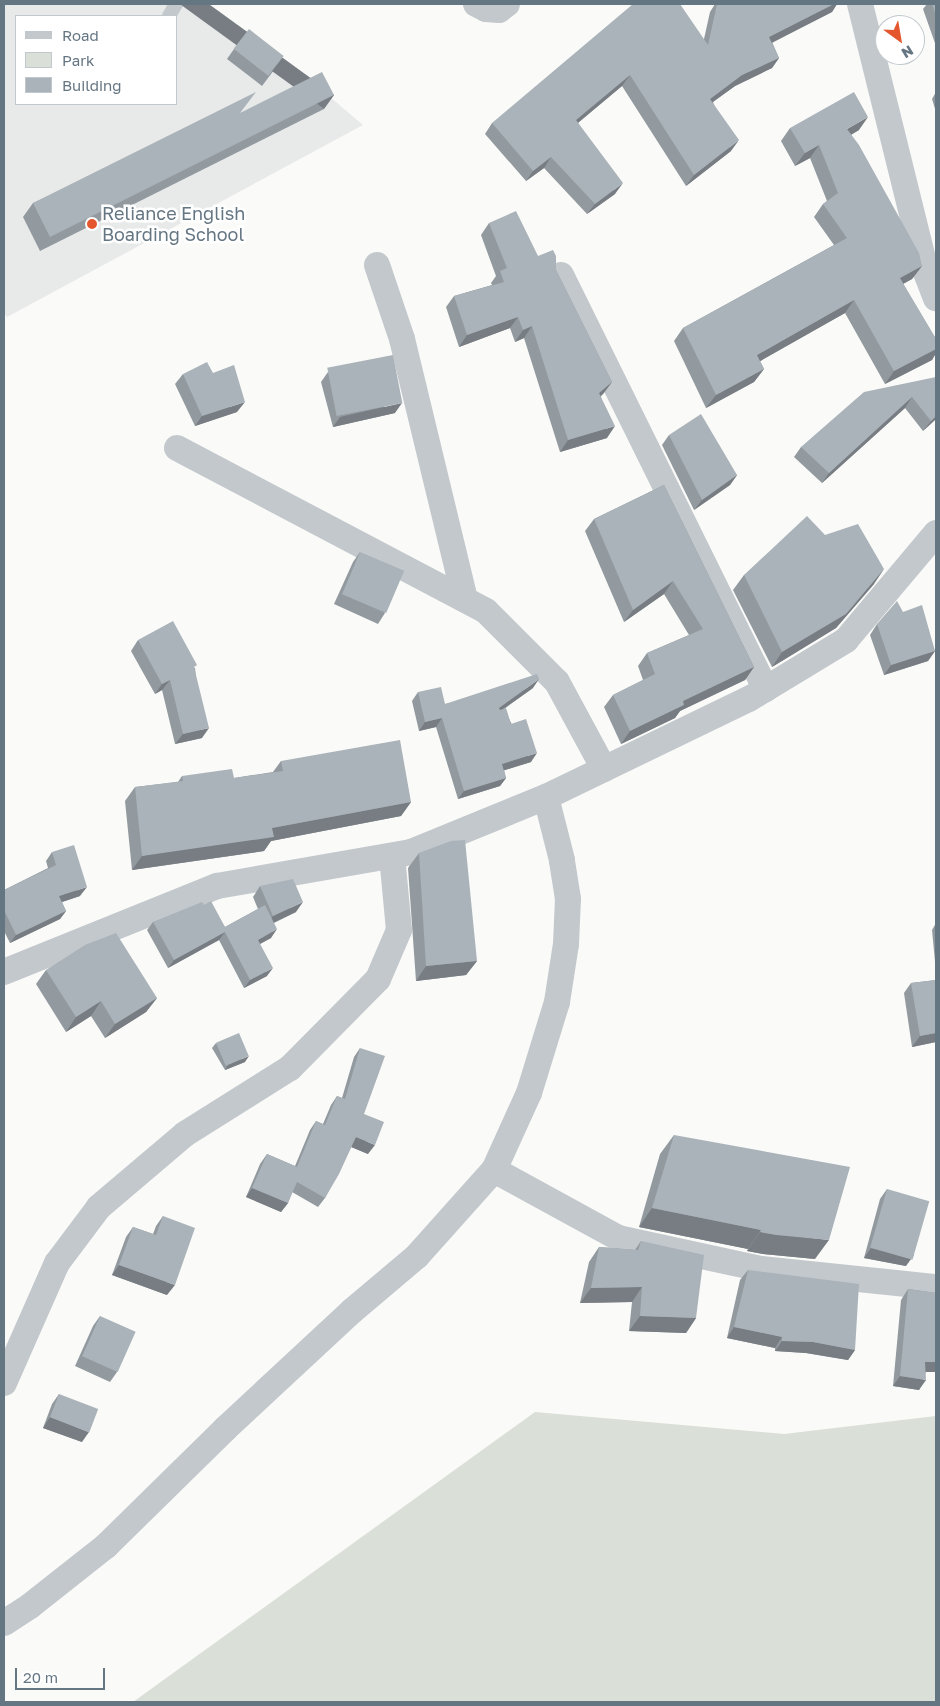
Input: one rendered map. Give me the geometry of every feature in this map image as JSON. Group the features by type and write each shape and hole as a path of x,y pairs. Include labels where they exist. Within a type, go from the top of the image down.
{"street":[{"path":"476,4 486,9 499,10 507,4"},
{"path":"860,4 928,275 936,298"},
{"path":"377,265 402,339 465,600"},
{"path":"561,275 766,688"},
{"path":"176,448 486,611 557,682 604,769"},
{"path":"4,972 217,886 411,852 546,797 749,699 846,640 936,533"},
{"path":"4,1624 106,1546 225,1429 352,1311 417,1256 494,1170 529,1093 557,1002 566,944 568,899 562,860 546,797"},
{"path":"4,1383 57,1263 99,1207 185,1134 290,1068 378,979 399,930 392,856"},
{"path":"494,1170 618,1238 761,1269 936,1287"}],"lane":[{"path":"170,15 176,4"}],"shaded area":[{"name":"Reliance English Boarding School","path":"4,4 204,4 304,75 363,125 7,317 4,313"}],"green space":[{"path":"535,1412 784,1434 936,1416 936,1702 133,1702"}],"building":[{"path":"633,4 680,4 708,45 717,4 834,4 769,37 779,58 742,75 710,99 739,140 694,175 630,75 576,120 623,183 595,204 551,157 533,171 492,123"},
{"path":"932,4 936,4 936,15"},
{"path":"249,29 284,56 268,76 234,49"},
{"path":"322,72 334,95 50,237 33,203 256,92 240,113"},
{"path":"854,92 868,117 847,129 859,145 919,253 922,266 900,278 936,339 936,349 894,371 854,300 757,355 764,369 716,395 683,328 847,238 823,204 838,193 819,145 805,153 790,128"},
{"path":"516,211 538,256 553,250 556,256 556,270 612,382 599,393 615,426 568,440 532,326 523,330 518,317 467,335 454,296 504,282 500,271 507,268 489,223"},
{"path":"393,355 402,403 337,416 327,368"},
{"path":"207,362 213,373 234,365 245,402 202,416 183,374"},
{"path":"936,377 936,416 931,421 912,397 829,473 801,447 864,392"},
{"path":"701,414 737,475 702,500 669,435"},
{"path":"664,485 754,667 683,701 684,705 630,731 613,695 655,674 647,653 703,629 673,581 633,610 594,519"},
{"path":"807,516 825,535 858,524 884,569 846,614 782,652 744,575"},
{"path":"360,552 404,571 386,613 342,594"},
{"path":"897,601 903,612 922,605 935,651 891,665 877,624"},
{"path":"173,621 197,665 194,667 209,728 183,734 170,680 162,684 138,640"},
{"path":"537,674 539,679 499,708 500,710 506,708 511,724 526,719 537,753 502,764 506,778 464,791 442,718 425,722 418,692 441,687 445,704"},
{"path":"400,740 411,802 272,828 274,837 142,856 135,787 183,781 182,776 232,769 234,778 283,771 281,761"},
{"path":"465,840 477,961 426,966 419,853 451,841"},
{"path":"74,845 87,887 59,896 66,911 16,935 4,910 4,890 56,865 52,852"},
{"path":"293,879 303,902 273,916 260,886"},
{"path":"211,901 225,927 265,905 277,929 258,940 273,968 250,980 225,932 174,960 153,922 202,902 204,905"},
{"path":"116,933 157,998 115,1024 101,1001 76,1017 46,970 85,945"},
{"path":"936,980 936,1033 920,1036 911,983"},
{"path":"239,1033 249,1056 226,1066 216,1043"},
{"path":"360,1048 385,1056 364,1114 384,1122 375,1145 356,1137 339,1174 325,1198 297,1182 288,1203 252,1188 267,1154 297,1167 316,1121 325,1125 337,1096 345,1099"},
{"path":"674,1135 850,1167 829,1240 776,1235 760,1232 761,1230 652,1208"},
{"path":"887,1189 929,1201 912,1260 870,1248"},
{"path":"163,1216 195,1228 175,1285 119,1265 133,1227 156,1235"},
{"path":"641,1241 704,1255 696,1318 640,1316 642,1287 591,1288 599,1247 638,1250"},
{"path":"748,1270 859,1284 855,1350 813,1342 782,1341 782,1337 734,1327"},
{"path":"908,1289 936,1293 936,1362 925,1362 926,1380 900,1376"},
{"path":"100,1316 136,1332 118,1372 82,1356"},
{"path":"59,1394 98,1409 89,1432 50,1417"}],"place":[{"name":"Reliance English Boarding School","path":"92,224"}]}
